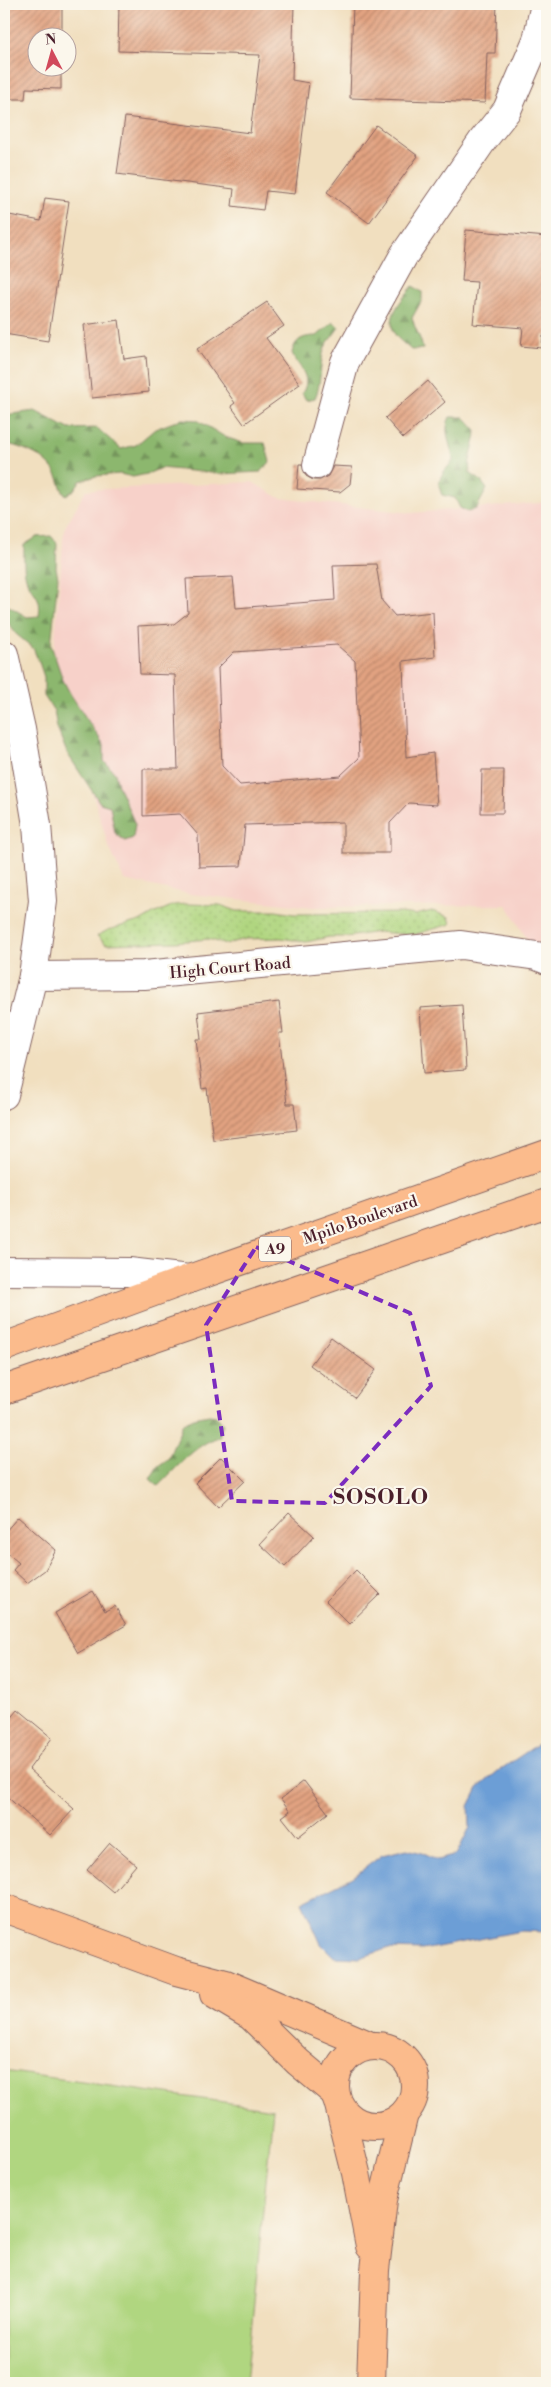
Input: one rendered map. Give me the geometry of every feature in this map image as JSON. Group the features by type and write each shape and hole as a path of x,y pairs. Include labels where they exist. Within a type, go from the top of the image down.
{"main road":[{"name":"Mpilo Boulevard","path":"4,1347 188,1279 547,1154"},
{"path":"4,1390 547,1202"},
{"path":"4,1908 176,1971 226,1984 371,2046 394,2051 404,2058 411,2068 415,2081 414,2095 404,2114 383,2200 375,2270 371,2383"},
{"path":"176,1971 250,2016 337,2099 346,2115 357,2122 369,2126 382,2126 394,2122 404,2114"},
{"path":"371,2046 359,2049 347,2057 339,2067 335,2080 337,2099 356,2173 375,2270"}],"street":[{"path":"317,465 345,362 404,255 483,140 507,110 537,40 545,4"},
{"path":"4,654 21,729 37,825 44,901 34,976 4,1095"},
{"name":"High Court Road","path":"34,976 144,975 460,945 537,956 547,960"},
{"path":"4,1271 129,1272 188,1279"}],"highlighted area":[{"path":"256,1247 410,1313 431,1386 325,1503 232,1501 206,1325"}],"shaded area":[{"path":"252,482 280,498 411,513 540,503 547,500 547,960 537,956 507,905 313,907 190,894 124,880 108,845 53,662 64,529 86,490"}],"green space":[{"path":"413,286 422,292 422,300 412,318 423,349 411,350 396,336 392,322 396,309"},
{"path":"333,322 339,327 324,350 320,380 315,398 306,400 302,393 306,382 305,377 292,353 293,348 300,339 317,336"},
{"path":"35,411 69,429 97,428 121,449 136,445 155,429 182,419 197,420 225,437 243,443 265,443 270,462 261,472 221,474 161,468 133,477 120,474 96,476 80,481 73,491 66,495 48,463 27,450 4,443 4,415"},
{"path":"450,417 464,417 476,430 469,467 470,473 480,480 487,489 476,509 468,512 460,508 455,498 442,495 439,485 441,476 453,461 447,434"},
{"path":"51,536 57,543 56,568 58,577 51,645 63,680 104,745 104,761 115,773 118,785 135,824 133,838 125,841 115,833 110,806 100,803 67,753 57,728 54,711 44,696 44,677 33,648 16,634 4,617 4,603 27,617 39,616 38,599 25,574 24,545 37,537"},
{"path":"174,905 220,905 237,911 276,911 294,914 401,913 415,915 432,911 449,917 451,924 413,935 378,932 347,937 329,937 306,942 281,938 246,939 225,944 208,939 106,944 97,936 108,930 143,920"},
{"path":"209,1415 216,1416 223,1424 219,1437 194,1451 158,1486 150,1479 158,1466 168,1459 183,1423 194,1418"},
{"path":"4,2071 273,2109 246,2383 4,2383"}],"water":[{"path":"547,1738 547,1932 521,1931 422,1950 386,1949 360,1958 334,1957 321,1944 302,1902 353,1877 382,1855 407,1849 426,1854 438,1860 456,1855 470,1827 469,1806 478,1788 498,1771"}],"building":[{"path":"4,4 62,4 62,28 28,28 28,78 61,78 61,89 26,88 25,99 4,99"},
{"path":"119,4 294,4 292,80 309,83 295,194 266,191 263,210 232,206 234,189 117,174 125,117 250,133 260,55 118,51"},
{"path":"353,4 497,4 495,53 487,53 485,103 350,98"},
{"path":"376,125 418,156 369,223 327,192"},
{"path":"45,198 69,201 48,341 4,334 4,214 41,221"},
{"path":"466,230 547,237 547,336 543,335 542,348 521,346 523,328 473,324 477,282 462,281"},
{"path":"267,302 284,326 266,338 300,384 244,424 231,406 235,403 197,349"},
{"path":"119,320 124,359 146,356 149,392 92,398 84,325"},
{"path":"428,381 445,402 403,438 385,418"},
{"path":"299,464 302,464 306,476 313,480 320,480 328,476 333,466 352,467 350,484 340,492 297,489"},
{"path":"376,564 382,601 395,616 433,612 435,657 403,661 406,757 433,753 437,805 409,803 390,823 390,853 343,853 343,822 245,825 241,866 199,867 198,835 180,814 143,816 143,769 178,769 175,675 140,674 138,626 174,624 188,613 186,579 233,577 236,608 335,600 333,565","holes":["337,645 355,661 359,758 340,776 240,785 222,766 218,668 234,652"]},
{"path":"482,770 504,770 503,813 481,813"},
{"path":"279,1002 283,1033 279,1033 287,1104 294,1104 297,1130 213,1140 207,1088 202,1089 196,1039 201,1039 198,1012"},
{"path":"462,1005 466,1070 424,1073 420,1008"},
{"path":"331,1337 376,1370 355,1398 310,1365"},
{"path":"221,1457 245,1481 218,1507 195,1483"},
{"path":"289,1513 314,1536 285,1567 260,1544"},
{"path":"18,1517 56,1550 45,1570 27,1583 13,1570 19,1563 4,1550 4,1533"},
{"path":"356,1570 380,1594 349,1624 326,1601"},
{"path":"93,1591 105,1611 115,1606 126,1625 78,1653 55,1613"},
{"path":"17,1709 52,1738 29,1769 74,1809 50,1835 4,1794 4,1725"},
{"path":"304,1781 328,1813 298,1837 282,1817 290,1811 281,1799"},
{"path":"110,1843 136,1865 113,1892 87,1870"}],"district":[{"name":"SOSOLO","path":"381,1497"}]}
